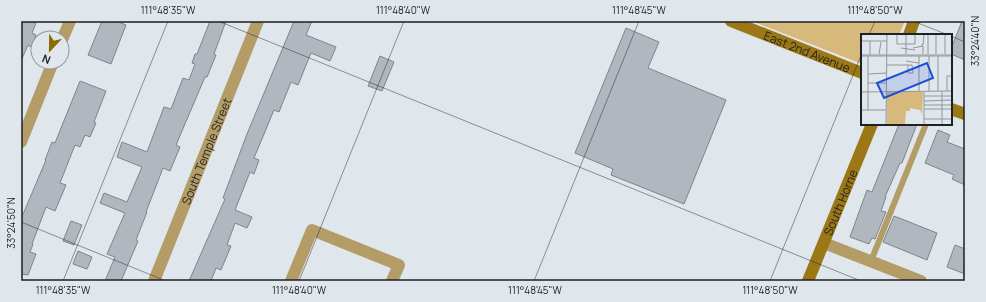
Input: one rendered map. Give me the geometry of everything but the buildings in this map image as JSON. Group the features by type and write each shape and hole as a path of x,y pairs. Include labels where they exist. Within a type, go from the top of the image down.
{"street":[{"name":"South Temple Street","path":"154,281 258,21"},
{"name":"East 2nd Avenue","path":"731,21 861,73"},
{"path":"909,34 914,21"},
{"path":"21,142 50,70"},
{"path":"952,109 965,114"},
{"name":"South Horne","path":"808,281 872,125"},
{"path":"291,281 312,230 399,265 392,281"},
{"path":"824,243 921,281"}],"lane":[{"path":"871,261 926,125"}],"shaded area":[{"path":"752,21 905,21 899,34 861,34 861,64"}]}
